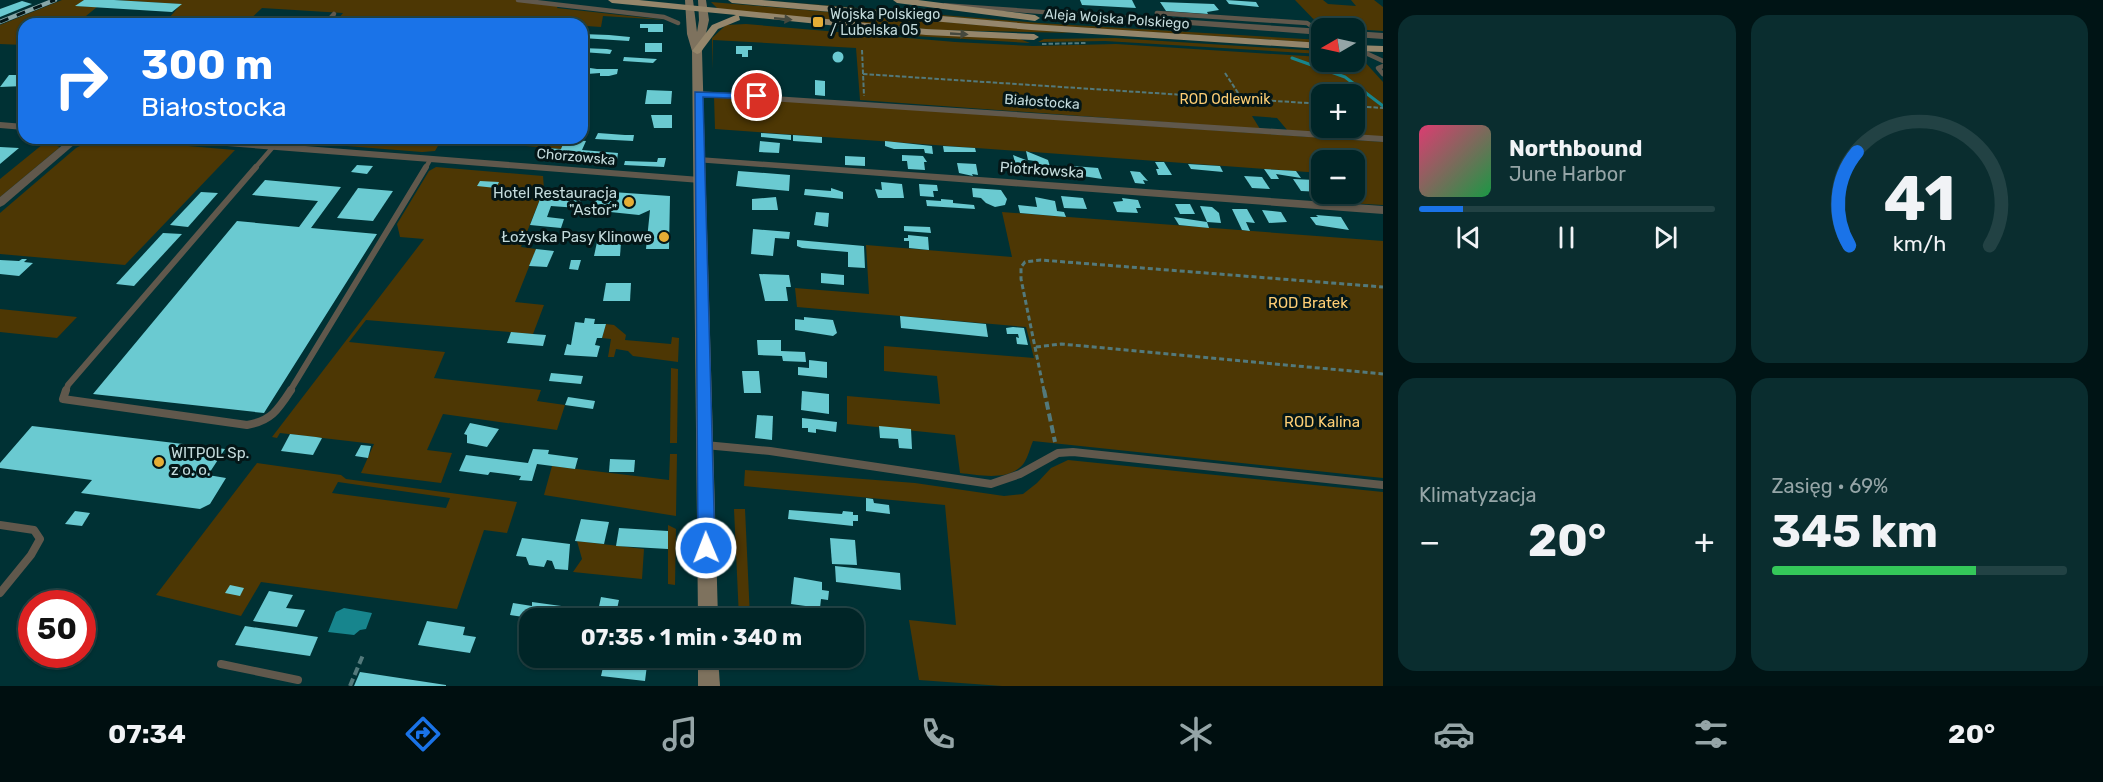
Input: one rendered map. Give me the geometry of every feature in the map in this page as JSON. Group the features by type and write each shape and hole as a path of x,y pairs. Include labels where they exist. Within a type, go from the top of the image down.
{"main road":[{"path":"612,0 703,4 745,15 975,35 1139,34"},
{"name":"Aleja Wojska Polskiego","path":"732,0 1139,34 1311,45"},
{"name":"Aleja Wojska Polskiego","path":"810,0 1059,21 1311,34"},
{"path":"897,0 1059,21"},
{"path":"703,4 697,51 708,608"},
{"path":"690,5 697,51"},
{"path":"697,51 715,27 745,15"},
{"path":"1365,42 1383,47"},
{"path":"1365,48 1383,47"},
{"path":"708,668 709,686"}],"street":[{"path":"934,4 1311,33"},
{"path":"1365,35 1383,36"},
{"name":"Białostocka","path":"698,94 1383,139"},
{"path":"0,125 18,126"},
{"path":"0,203 70,144"},
{"name":"Chorzowska","path":"251,144 700,180"},
{"name":"Piotrkowska","path":"699,160 1383,210"}],"lane":[{"path":"518,0 664,16 678,23"},
{"path":"330,18 334,14"},
{"path":"671,23 691,23"},
{"path":"1365,52 1383,60"},
{"path":"1383,66 1378,68 1383,74"},
{"path":"273,147 68,385 63,399 247,425 269,419 277,412 430,160"},
{"path":"705,445 770,451 991,484 1020,474 1058,453 1073,452 1383,485"},
{"path":"0,525 34,530 40,539 31,555 0,593"},
{"path":"221,664 297,680"}],"path":[{"path":"862,50 865,104"},
{"path":"1225,73 1242,99"},
{"path":"863,74 1311,103"},
{"path":"1365,107 1383,108"},
{"path":"1058,453 1021,272 1025,262 1383,287"},
{"path":"1036,347 1061,344 1383,374"},
{"path":"350,686 363,655"}],"green space":[{"path":"62,0 84,0 76,6 97,7 86,16 118,18 18,18 18,45 0,44 0,25"},
{"path":"114,0 517,0 558,6 557,8 666,20 603,16 601,27 588,26 588,18 437,16 436,18 339,18 343,13 262,8 251,18 169,18 181,4"},
{"path":"761,0 1039,23 1311,39 1311,42 1039,25"},
{"path":"1295,0 1323,0 1328,4 1356,6 1351,0 1374,0 1383,7 1383,31 1365,30 1365,18 1312,18"},
{"path":"711,2 1074,33 936,30 719,10"},
{"name":"ROD Odlewnik","path":"746,24 955,42 1033,46 1116,44 1311,56 1311,72 1365,72 1365,62 1383,82 1383,137 1365,136 1365,84 1311,84 1311,132 1288,131 1277,118 1252,116 1260,129 860,100 856,48 713,40 712,70 712,38 726,25"},
{"path":"849,28 1020,39 1030,43 849,32"},
{"path":"1115,38 1311,50 1311,53 1105,41 1038,42 1044,39"},
{"path":"714,96 1383,142 1383,205 1365,204 1365,150 1311,150 1311,172 715,129"},
{"path":"43,144 59,144 57,146 60,147 0,197 0,179"},
{"path":"84,144 164,144 235,150 125,265 0,254 0,213 76,148"},
{"path":"321,144 439,144 435,151"},
{"path":"502,144 563,144 561,149"},
{"path":"436,167 543,176 544,189 521,247 536,249 515,302 544,305 533,334 366,320 349,342 445,352 434,378 541,390 537,401 565,405 557,430 443,414 427,450 452,453 441,483 361,473 374,444 280,433 277,438 272,437 424,239 400,237 397,224 429,171"},
{"path":"1002,212 1383,241 1383,478 1033,441 1024,463 1018,469 1003,475 976,475 960,473 955,435 847,424 847,396 940,404 937,376 884,371 884,346 1034,358 1026,327 797,307 795,288 869,294 866,245 1012,257"},
{"path":"0,309 77,317 57,338 0,332"},
{"path":"606,324 614,325 626,335 625,340 671,344 672,337 679,338 678,362 633,356 628,351 616,349 614,357 608,357 611,339 602,338"},
{"path":"671,368 678,369 677,443 670,443"},
{"path":"670,454 677,454 676,516 544,495 552,466 669,480"},
{"path":"1068,460 1383,492 1383,686 1002,686 919,680 909,620 956,625 945,505 744,486 745,470 915,483 1004,496 1023,494 1051,468"},
{"path":"257,463 341,475 346,479 517,502 507,533 484,530 457,609 261,582 241,616 156,595","holes":["338,482 450,498 446,508 332,493"]},
{"path":"734,509 745,509 750,608 739,608"},
{"path":"668,525 676,529 675,585 668,584"},
{"path":"577,541 644,549 642,579 573,572 582,559"}],"water":[{"path":"344,608 372,613 366,629 354,635 328,632 336,612"}],"building":[{"path":"84,0 182,4 172,12 75,6"},
{"path":"1080,0 1132,0 1136,8 1082,5"},
{"path":"1226,0 1256,2 1259,7 1229,4"},
{"path":"22,1 32,4 0,17 0,9"},
{"path":"1160,2 1214,4 1219,10 1207,12 1208,14 1166,11"},
{"path":"640,24 663,24 663,32 648,32 648,28 640,28"},
{"path":"588,34 630,37 629,41 588,38"},
{"path":"645,43 662,43 662,52 645,52"},
{"path":"736,46 752,46 752,50 748,50 748,57 742,57 742,54 736,54"},
{"path":"588,48 612,50 610,54 588,52"},
{"path":"838,52 842,53 842,61 838,62 834,61 833,57 834,53"},
{"path":"624,57 657,59 653,63 623,61"},
{"path":"590,68 618,69 617,74 609,76 600,76 600,73 588,74"},
{"path":"9,75 18,75 18,86 0,87"},
{"path":"815,80 825,81 825,96 815,95"},
{"path":"647,90 672,91 671,104 645,104"},
{"path":"651,115 672,115 672,128 654,128"},
{"path":"598,133 634,135 633,141 595,139"},
{"path":"761,133 791,135 791,140 761,137"},
{"path":"793,135 822,137 822,143 793,141"},
{"path":"760,141 780,143 779,153 759,152"},
{"path":"885,141 932,146 933,154 925,153 924,149 894,149 885,146"},
{"path":"563,144 585,144 582,150 618,153 617,160 602,158 596,162 541,156 545,148 561,149"},
{"path":"943,146 975,148 976,152 944,152"},
{"path":"0,147 19,148 0,164"},
{"path":"1026,151 1048,160 1051,170 1037,166 1035,161 1028,160"},
{"path":"902,155 923,156 927,162 924,162 925,170 908,169 907,161 902,161"},
{"path":"1013,155 1026,160 1029,170 1017,170"},
{"path":"845,156 865,157 865,166 845,165"},
{"path":"658,158 666,158 664,167 624,165 625,161 657,162"},
{"path":"1155,162 1164,162 1172,175 1158,175 1156,169 1159,169"},
{"path":"957,163 976,164 978,175 959,173"},
{"path":"1188,164 1220,166 1223,172 1191,169"},
{"path":"357,165 373,166 367,174 351,172"},
{"path":"1073,166 1098,168 1102,179 1076,175"},
{"path":"1264,169 1296,171 1301,178 1276,174 1279,179 1271,179"},
{"path":"738,171 790,175 789,191 736,186"},
{"path":"1130,171 1140,172 1148,181 1143,180 1145,184 1135,183"},
{"path":"1244,176 1262,177 1270,189 1252,188"},
{"path":"1293,179 1311,180 1311,191 1301,191"},
{"path":"265,180 341,187 311,228 377,234 264,413 93,394 237,221 299,227 318,201 252,195"},
{"path":"480,181 499,182 496,188 477,186"},
{"path":"881,182 902,184 904,198 878,198 875,189 882,190"},
{"path":"919,184 937,185 938,191 933,191 934,197 920,196"},
{"path":"358,188 393,191 373,221 337,218"},
{"path":"831,188 843,192 843,199 804,195 805,189 831,191"},
{"path":"972,188 1001,190 1007,199 1005,205 995,207 981,198 973,197"},
{"path":"544,189 584,192 578,208 551,206 547,217 564,219 561,228 530,225"},
{"path":"598,191 670,196 669,249 646,249 650,210 639,215 591,210"},
{"path":"201,192 218,193 188,227 170,225"},
{"path":"1061,196 1083,198 1087,209 1064,208"},
{"path":"776,197 778,210 752,210 752,199"},
{"path":"1035,197 1055,201 1057,211 1064,212 1066,217 1020,213 1018,205 1037,207"},
{"path":"1122,198 1138,200 1141,208 1136,208 1138,213 1117,212 1113,202 1123,201"},
{"path":"941,199 974,205 975,209 927,206 926,200 941,201"},
{"path":"1175,204 1190,204 1195,214 1180,214"},
{"path":"1200,206 1212,207 1219,213 1221,223 1207,222"},
{"path":"1232,209 1247,209 1255,223 1246,222 1250,231 1242,230"},
{"path":"1262,210 1281,212 1287,222 1269,223"},
{"path":"816,212 829,213 828,227 814,225"},
{"path":"1316,215 1341,217 1349,230 1316,225 1310,217 1318,217"},
{"path":"1174,217 1207,222 1209,228 1179,225"},
{"path":"904,226 930,227 931,233 904,231"},
{"path":"753,229 790,232 789,239 775,238 773,256 751,254"},
{"path":"163,233 182,234 134,286 116,284"},
{"path":"908,235 928,237 929,250 909,248 909,241 904,241"},
{"path":"797,240 864,246 865,268 848,267 848,252 802,248 797,246"},
{"path":"597,242 621,242 620,256 594,256"},
{"path":"536,249 554,251 547,267 529,266"},
{"path":"27,259 24,262 33,263 19,276 0,274 0,260 19,261"},
{"path":"571,260 581,260 578,270 569,269"},
{"path":"821,273 844,275 844,285 821,283"},
{"path":"759,274 789,275 791,287 786,287 788,301 765,301"},
{"path":"606,283 631,283 630,301 603,301"},
{"path":"900,316 986,324 988,337 901,328"},
{"path":"804,317 833,320 837,333 833,336 795,330 795,319 804,320"},
{"path":"585,318 595,319 594,324 606,324 602,338 597,338 595,345 600,346 597,357 564,355 567,344 571,345 575,322 584,323"},
{"path":"1006,328 1024,328 1028,345 1017,344 1018,334 1007,334"},
{"path":"511,332 546,335 543,346 507,343"},
{"path":"757,340 781,340 781,351 805,352 806,362 783,361 782,356 758,355"},
{"path":"809,360 827,362 827,378 798,375 798,367 809,368"},
{"path":"742,371 759,371 761,393 744,393"},
{"path":"551,373 583,376 581,384 549,381"},
{"path":"802,391 829,394 829,414 801,410"},
{"path":"568,397 595,401 593,409 565,405"},
{"path":"757,415 773,416 772,440 755,438"},
{"path":"802,418 837,422 836,432 816,429 816,433 808,432 808,428 802,428"},
{"path":"470,423 499,429 487,447 467,443 467,435 464,434"},
{"path":"32,426 225,449 208,475 226,478 210,504 200,509 81,493 92,480 0,468 0,463"},
{"path":"879,426 911,429 912,449 899,448 898,439 880,438"},
{"path":"290,434 322,438 313,455 281,451"},
{"path":"361,445 371,446 368,458 355,456"},
{"path":"533,449 549,450 548,454 578,458 575,469 537,464 532,481 519,480 521,476 459,471 466,455 528,463"},
{"path":"610,459 635,460 634,472 609,472"},
{"path":"866,498 873,499 874,503 889,505 890,514 866,511"},
{"path":"789,510 842,514 843,511 853,512 853,515 858,515 858,521 853,521 853,526 788,519"},
{"path":"75,511 90,513 82,526 65,524"},
{"path":"581,519 609,522 604,544 575,541"},
{"path":"619,528 668,531 668,549 616,546"},
{"path":"522,538 570,544 568,570 555,569 552,561 547,560 544,567 529,565 526,557 516,556"},
{"path":"830,538 855,540 857,565 832,564"},
{"path":"835,566 900,573 901,590 836,582"},
{"path":"794,577 822,582 822,590 829,591 828,600 821,599 820,608 791,604"},
{"path":"230,585 244,588 240,596 225,593"},
{"path":"269,591 293,595 286,608 305,610 297,627 253,621"},
{"path":"601,597 619,600 617,608 599,608"},
{"path":"532,602 576,608 519,608 519,616 510,615 513,603 532,606"},
{"path":"427,621 465,627 463,635 476,637 470,653 418,645"},
{"path":"245,626 318,637 310,656 235,645"},
{"path":"603,668 647,668 645,681 601,676"},
{"path":"360,672 446,685 446,686 354,686"}],"waterway":[{"path":"1292,58 1345,77 1383,106"}],"railway":[{"path":"0,22 55,0"}],"place":[{"name":"Wojska Polskiego / Lubelska 05","path":"818,22"},
{"name":"Hotel Restauracja \"Astor\"","path":"629,202"},
{"name":"Łożyska Pasy Klinowe","path":"664,237"},
{"name":"WITPOL Sp. z o. o.","path":"159,462"}],"route":[{"path":"706,548 698,94 757,96"}],"park label":[{"name":"ROD Bratek","path":"1308,303"},
{"name":"ROD Kalina","path":"1322,422"}]}
